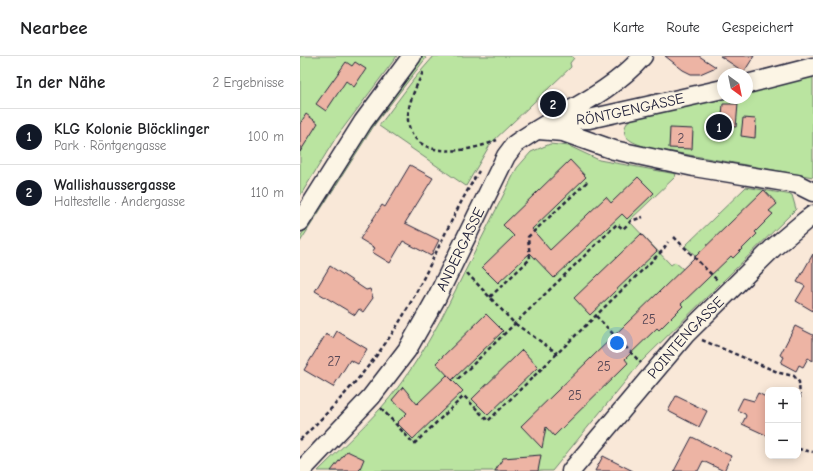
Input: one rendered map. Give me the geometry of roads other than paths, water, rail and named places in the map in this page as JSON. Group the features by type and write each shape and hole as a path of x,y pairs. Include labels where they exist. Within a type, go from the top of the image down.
{"street":[{"name":"ANDERGASSE","path":"300,471 371,397 407,350 437,297 506,156 515,144 624,76 643,56"},
{"path":"300,222 364,122 418,61"},
{"path":"753,82 813,67"},
{"name":"RÖNTGENGASSE","path":"538,130 560,120 589,119 717,90"},
{"path":"538,130 563,132 614,150 694,167 797,184 813,192"},
{"name":"POINTENGASSE","path":"571,471 686,334 773,248 804,220 813,216"}],"place":[{"name":"Wallishaussergasse","path":"553,104"},
{"name":"KLG Kolonie Blöcklinger","path":"719,127"}]}
